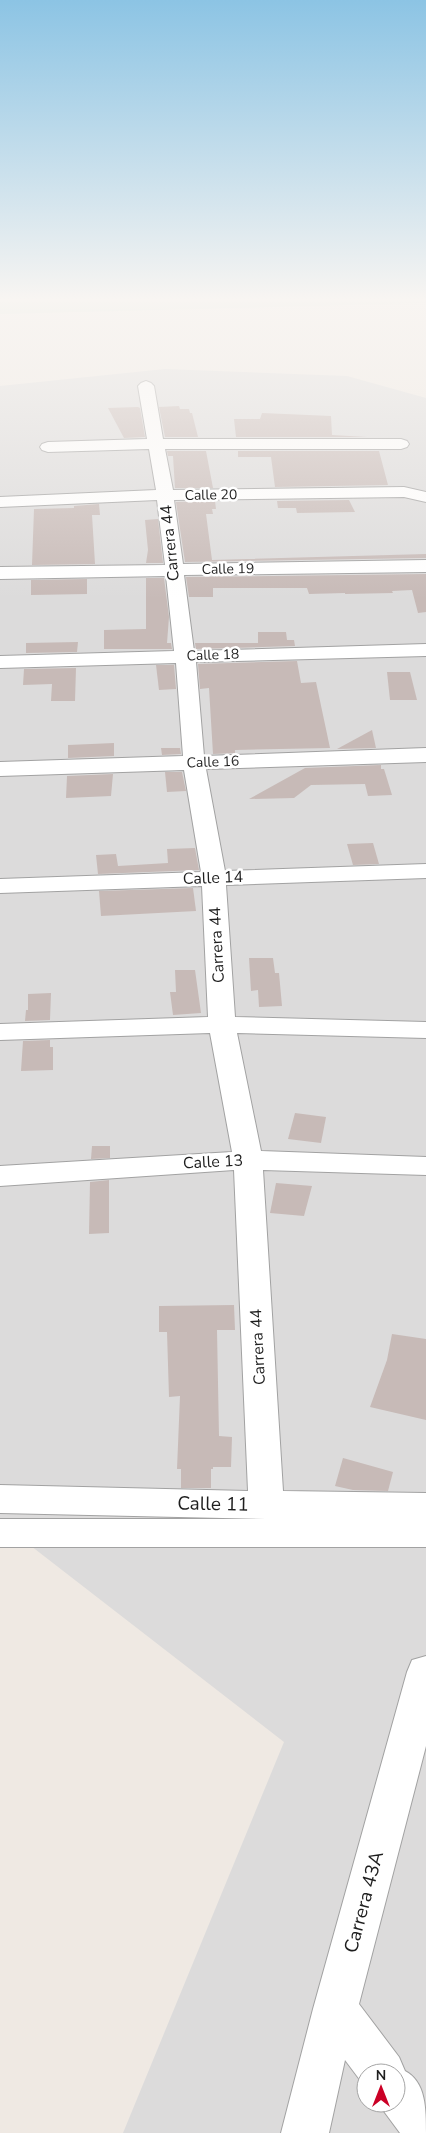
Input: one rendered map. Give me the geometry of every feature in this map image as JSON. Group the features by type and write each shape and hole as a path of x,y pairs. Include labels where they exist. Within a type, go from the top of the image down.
{"street":[{"name":"Carrera 44","path":"149,401 165,495 185,656 194,762 214,878 222,1025 248,1160 266,1505"},
{"path":"48,447 156,444 401,444"},
{"name":"Calle 20","path":"0,502 165,495 404,492 424,496"},
{"name":"Calle 19","path":"0,573 426,566"},
{"name":"Calle 18","path":"0,662 426,650"},
{"name":"Calle 16","path":"0,769 426,755"},
{"name":"Calle 14","path":"0,886 426,870"},
{"path":"0,1032 222,1025 426,1030"},
{"name":"Calle 13","path":"0,1176 248,1160 426,1166"},
{"name":"Calle 11","path":"0,1499 266,1505 426,1506"},
{"path":"0,1533 426,1532"},
{"name":"Carrera 43A","path":"305,2133 335,2009 426,1672"},
{"path":"335,2009 376,2063"}],"shaded area":[{"path":"0,401 426,401 426,2133 123,2133 284,1742 0,1522"}],"building":[{"path":"179,406 180,409 189,409 190,413 192,413 198,437 165,437 159,407"},
{"path":"108,408 140,408 145,437 124,438"},
{"path":"262,413 331,416 332,435 367,437 236,437 234,419 260,419"},
{"path":"167,451 206,451 213,488 175,488 173,456 168,456"},
{"path":"238,451 379,451 388,485 275,487 271,457 238,457"},
{"path":"349,500 355,512 297,513 296,508 278,508 277,501"},
{"path":"215,501 216,509 212,509 213,514 206,514 212,560 426,554 426,558 185,562 176,502"},
{"path":"99,504 100,515 92,515 95,564 32,565 34,509 74,508 74,506"},
{"path":"158,519 163,563 146,563 148,550 145,520"},
{"path":"426,574 426,612 418,613 412,590 392,591 393,593 309,594 307,588 213,588 213,597 189,597 186,577"},
{"path":"146,578 164,578 169,617 167,643 171,643 172,649 104,649 104,630 146,629"},
{"path":"87,579 87,594 31,595 31,580"},
{"path":"258,632 286,632 287,640 294,640 295,646 196,649 195,643 258,643"},
{"path":"78,642 77,652 26,653 26,643"},
{"path":"297,661 301,683 316,682 330,748 235,750 235,753 213,754 209,688 200,689 198,664"},
{"path":"156,665 174,665 176,689 159,690"},
{"path":"76,668 75,701 51,701 52,684 23,685 24,669"},
{"path":"387,672 410,672 417,700 390,700"},
{"path":"372,730 376,748 337,749"},
{"path":"114,743 114,756 68,758 68,745"},
{"path":"161,748 180,748 181,754 162,755"},
{"path":"381,765 392,795 368,796 365,784 311,785 294,798 249,799 305,768"},
{"path":"165,772 182,772 186,791 167,792"},
{"path":"113,774 111,796 66,798 67,776"},
{"path":"373,843 379,864 353,865 347,844"},
{"path":"195,848 199,870 98,874 96,855 116,854 118,866 168,863 167,849"},
{"path":"193,888 196,911 101,916 99,891"},
{"path":"249,958 273,958 275,973 279,973 282,1006 259,1007 258,990 251,991"},
{"path":"175,970 195,970 201,1013 173,1015 170,992 176,992"},
{"path":"51,993 50,1020 25,1021 26,1010 28,1010 28,994"},
{"path":"50,1040 50,1047 53,1047 53,1070 21,1071 23,1041"},
{"path":"295,1113 326,1117 321,1143 288,1139"},
{"path":"92,1146 110,1146 110,1158 91,1159"},
{"path":"109,1180 109,1233 89,1234 90,1182"},
{"path":"276,1183 312,1186 304,1216 270,1213"},
{"path":"234,1305 235,1330 217,1330 219,1436 232,1437 231,1467 213,1467 211,1469 211,1488 181,1488 181,1469 177,1469 180,1396 169,1397 167,1332 159,1332 159,1306"},
{"path":"392,1334 426,1339 426,1420 370,1407 387,1360"},
{"path":"343,1458 393,1472 388,1491 353,1490 335,1486"}]}
